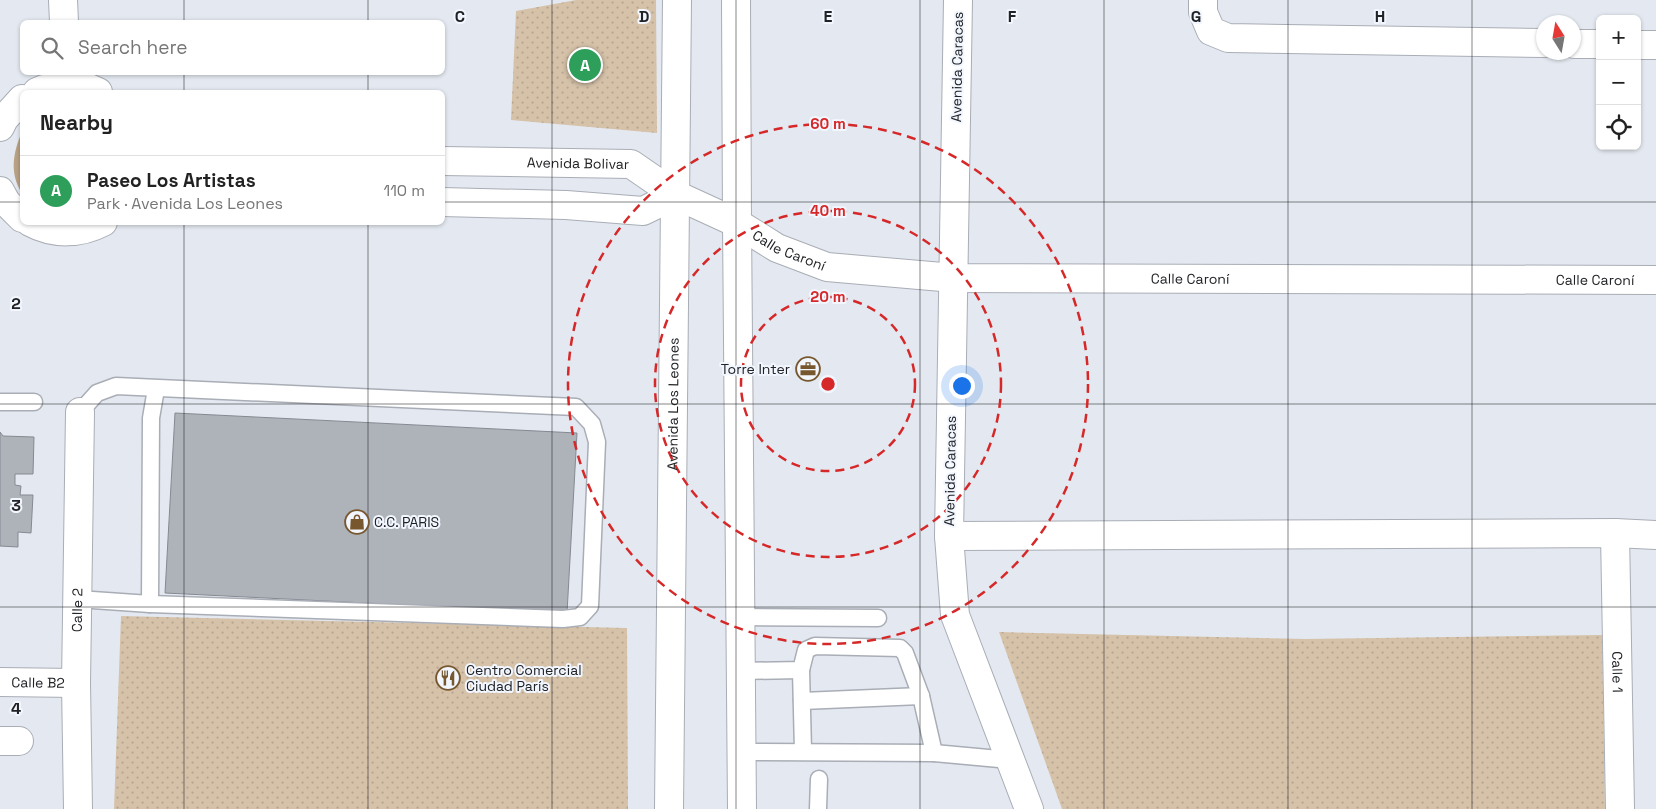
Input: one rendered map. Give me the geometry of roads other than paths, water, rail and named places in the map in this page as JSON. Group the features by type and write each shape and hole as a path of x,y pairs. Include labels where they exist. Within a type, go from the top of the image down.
{"street":[{"path":"63,0 64,20"},
{"name":"Avenida Los Leones","path":"669,809 677,0"},
{"path":"736,0 736,222 742,809"},
{"name":"Avenida Caracas","path":"958,0 949,536 955,615 1029,809"},
{"path":"1203,0 1203,12 1211,31 1228,38 1536,43"},
{"path":"1581,44 1596,44"},
{"path":"1641,45 1656,45"},
{"path":"42,90 66,78 93,90"},
{"path":"1,122 20,101"},
{"name":"Avenida Bolivar","path":"445,161 631,164 676,195 736,222"},
{"path":"445,202 566,205 643,211 676,195"},
{"name":"Calle Caroní","path":"736,222 777,248 827,267 954,278 1656,280"},
{"path":"35,225 40,228 61,232 82,231 96,225"},
{"name":"Calle 2","path":"78,809 76,683 80,412"},
{"path":"949,536 1614,533 1656,535"},
{"name":"Calle 1","path":"1614,533 1620,809"},
{"name":"Calle B2","path":"0,682 76,683"}],"lane":[{"path":"78,599 150,604 563,619 580,616 590,606 597,442 592,424 576,407 116,386 97,393 80,412"},
{"path":"150,604 151,418 156,389"},
{"path":"0,402 34,402"},
{"path":"740,616 878,618"},
{"path":"803,751 801,670 806,650 815,646 900,648 905,653 921,696 934,753"},
{"path":"740,671 801,670"},
{"path":"802,700 921,696"},
{"path":"742,752 934,753 1010,760"},
{"path":"818,809 820,779"}],"place":[{"name":"Paseo Los Artistas","path":"585,65"},
{"name":"Torre Inter","path":"808,369"},
{"name":"C.C. PARIS","path":"357,522"},
{"name":"Centro Comercial Ciudad París","path":"448,678"}]}
